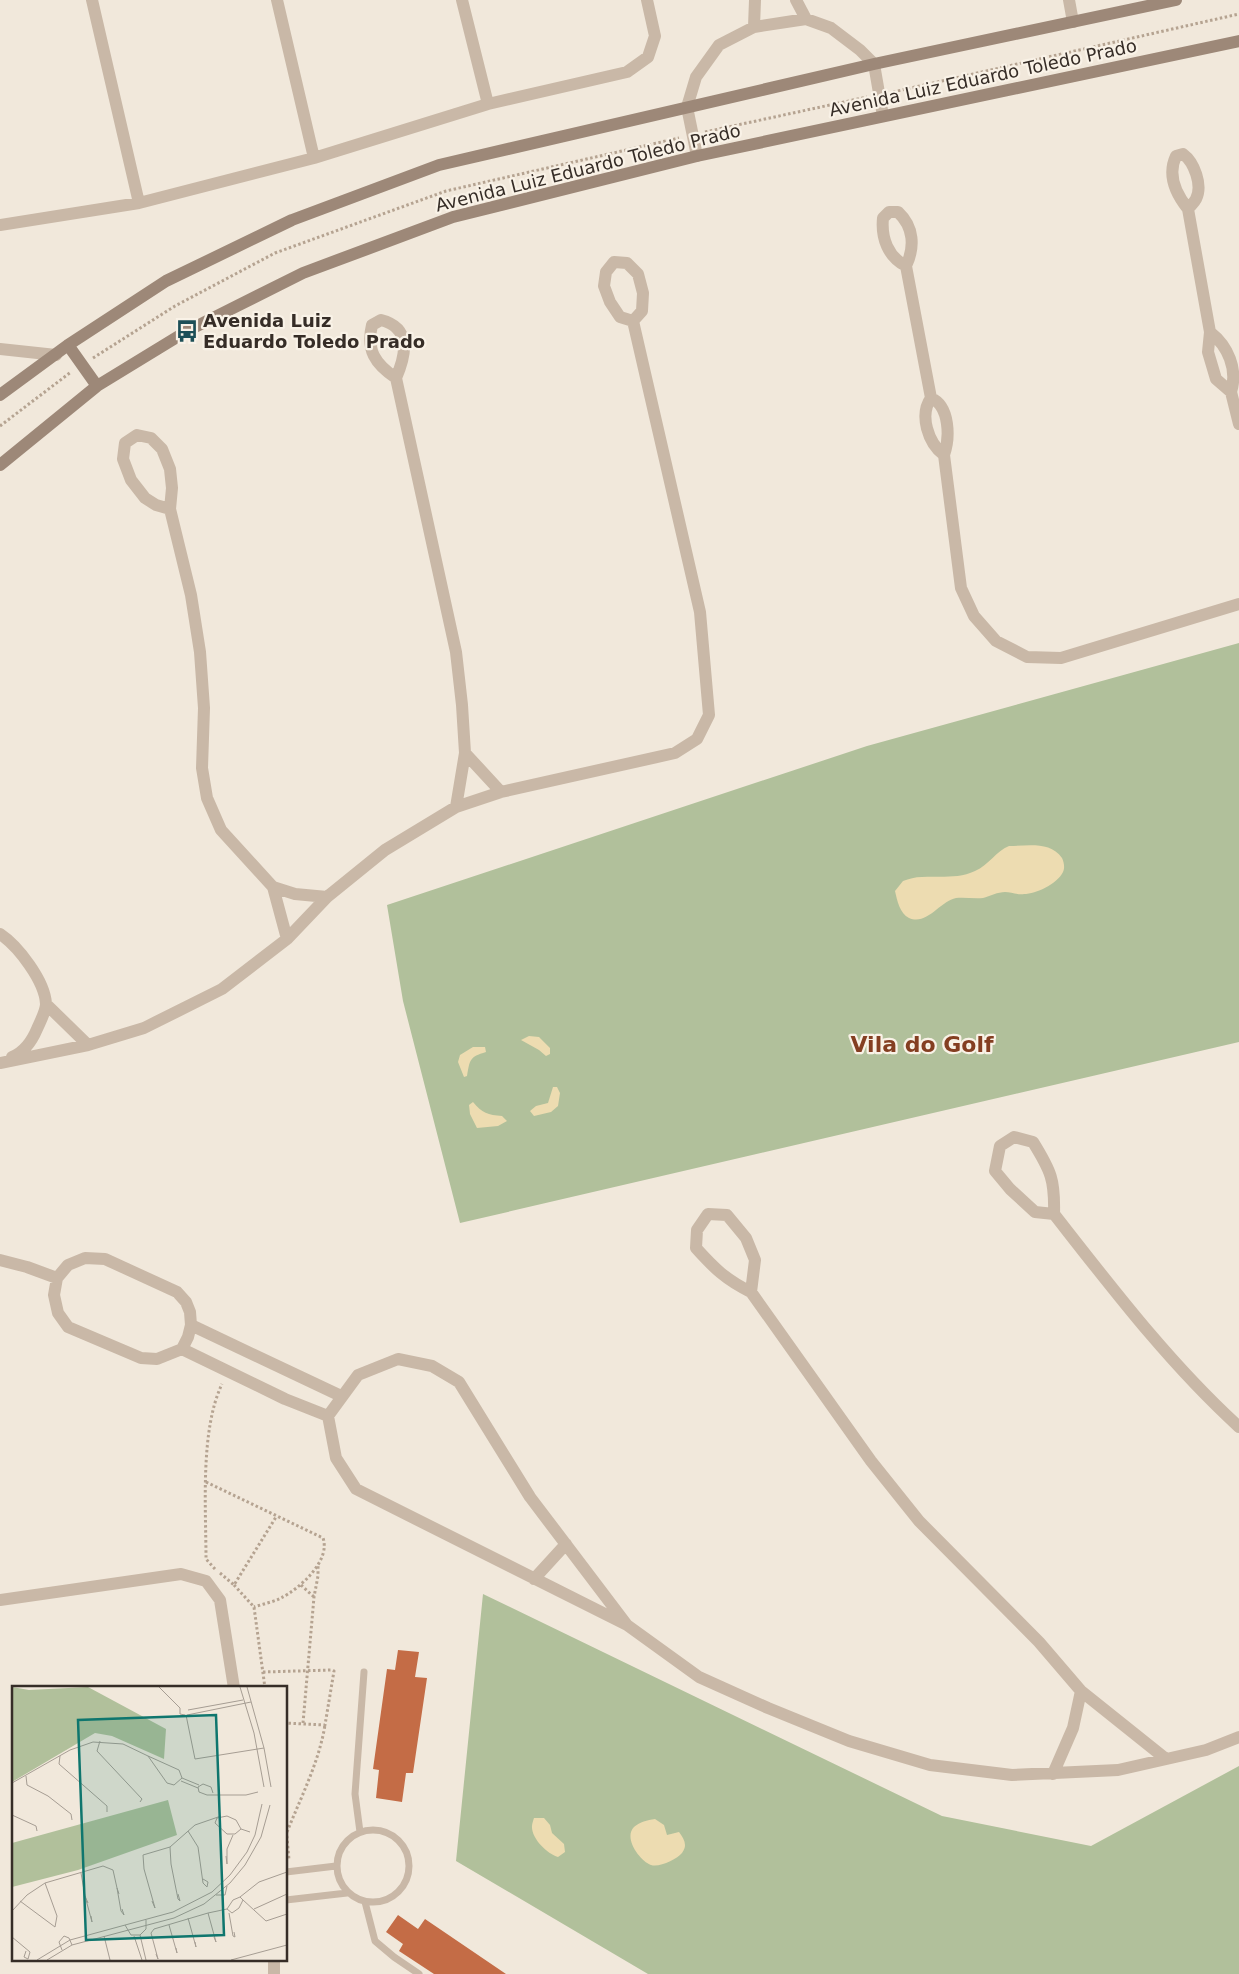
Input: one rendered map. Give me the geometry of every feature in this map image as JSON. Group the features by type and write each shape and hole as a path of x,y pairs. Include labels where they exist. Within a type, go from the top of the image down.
{"main road":[{"name":"Avenida Luiz Eduardo Toledo Prado","path":"0,395 68,345 166,281 292,220 439,165 874,64 1176,0"},
{"name":"Avenida Luiz Eduardo Toledo Prado","path":"0,465 97,386 187,331 303,273 453,216 697,156 1239,41"},
{"path":"68,345 97,386"}],"street":[{"path":"92,0 139,203"},
{"path":"277,0 314,158"},
{"path":"462,0 488,104"},
{"path":"0,225 139,203 314,158 488,104 627,72 648,57 655,36 647,0"},
{"path":"754,27 755,0"},
{"path":"796,0 806,19"},
{"path":"1069,0 1073,22"},
{"path":"697,156 687,107 696,77 719,44 754,27 806,19 831,28 860,50 874,64 884,116"},
{"path":"1188,209 1210,332 1208,352 1216,378 1231,392"},
{"path":"906,266 931,398 926,405 925,413 931,440 936,449 944,455"},
{"path":"0,1062 88,1045 144,1028 222,989 287,939 326,897 385,850 456,808 501,792 675,752 697,739 709,715 700,612 633,321"},
{"path":"1210,332 1220,339 1227,349 1234,382 1231,392 1239,424"},
{"path":"0,349 56,355"},
{"path":"396,378 456,652 465,753 456,808"},
{"path":"931,398 938,401 941,406 949,435 949,443 944,455 961,588 974,616 996,641 1027,656 1061,658 1239,604"},
{"path":"170,509 156,505 145,498 131,480 123,459 125,443 137,435 151,438 162,449 170,469 172,488 170,509 192,595 200,652 204,708 202,768 207,798 221,830 273,887 287,939"},
{"path":"465,753 501,792"},
{"path":"273,887 295,894 326,897"},
{"path":"0,934 8,940 36,973 46,1004 88,1045"},
{"path":"0,1062 22,1053 35,1034 46,1004"},
{"path":"1054,1214 1035,1212 1010,1189 995,1171 1000,1146 1014,1136 1034,1142 1050,1168 1055,1190 1054,1214 1146,1330 1219,1409 1239,1427"},
{"path":"751,1292 755,1260 746,1238 727,1215 708,1214 697,1230 696,1248 732,1282 751,1292 871,1461 920,1522 1039,1642 1081,1691 1166,1759"},
{"path":"86,1258 105,1259 177,1292 186,1302 190,1312 191,1325 182,1349 157,1359 141,1358 68,1327 58,1313 54,1295 57,1278 68,1264 86,1258"},
{"path":"0,1260 57,1278"},
{"path":"191,1325 341,1396"},
{"path":"182,1349 285,1399 328,1416"},
{"path":"628,1625 530,1497 459,1382 432,1366 398,1360 358,1375 328,1416 336,1458 356,1489 628,1625 700,1677 768,1708 849,1741 930,1765 1012,1775 1118,1770 1206,1750 1239,1737"},
{"path":"534,1579 566,1544"},
{"path":"0,1600 181,1574 206,1581 220,1600 234,1686"},
{"path":"1054,1774 1073,1728 1081,1691"}],"lane":[{"path":"360,1832 355,1794 364,1672"},
{"path":"372,1830 384,1832 395,1838 403,1847 408,1858 409,1870 406,1882 399,1892 389,1899 378,1903 355,1899 347,1893 341,1885 336,1866 338,1855 343,1845 350,1837 360,1832 372,1830"},
{"path":"288,1872 336,1866"},
{"path":"288,1900 347,1893"},
{"path":"365,1902 375,1940 394,1957 419,1974"}],"path":[{"path":"228,1371 218,1392 210,1422 206,1482 206,1559 254,1607 265,1686"},
{"path":"206,1482 323,1538 324,1549 318,1566 314,1597 303,1723"},
{"path":"234,1585 276,1516"},
{"path":"254,1607 280,1599 302,1585 318,1566"},
{"path":"302,1585 314,1597"},
{"path":"263,1672 334,1671 323,1739 288,1830"},
{"path":"288,1723 325,1725"}],"green space":[{"path":"1239,643 1239,1042 460,1223 403,1001 387,905 867,746"},
{"path":"483,1594 942,1816 1091,1846 1239,1766 1239,1974 648,1974 456,1861"}],"sand":[{"path":"1031,845 1051,849 1062,858 1063,872 1056,881 1029,894 1005,892 983,898 956,898 950,900 928,916 916,920 906,916 901,910 895,891 903,881 917,877 969,874 1009,846"},
{"path":"529,1036 539,1037 550,1048 550,1054 546,1056 521,1040"},
{"path":"473,1047 485,1047 486,1052 471,1060 467,1076 464,1077 458,1062 460,1055"},
{"path":"553,1087 557,1087 560,1093 558,1106 551,1112 534,1116 530,1111 536,1106 548,1103"},
{"path":"473,1102 482,1111 502,1116 507,1121 498,1126 477,1128 470,1114 469,1105"},
{"path":"534,1818 544,1818 550,1825 552,1833 564,1844 565,1852 558,1857 549,1853 540,1845 532,1831"},
{"path":"655,1819 664,1825 667,1835 679,1832 685,1845 682,1853 676,1858 654,1866 642,1859 634,1849 630,1837 636,1825"}],"building":[{"path":"398,1650 419,1652 415,1677 427,1678 413,1773 406,1773 402,1802 376,1798 379,1770 373,1769 387,1669 395,1670"},
{"path":"398,1915 418,1929 425,1919 506,1974 434,1974 399,1951 403,1944 386,1932"}],"place":[{"name":"Avenida Luiz Eduardo Toledo Prado","path":"187,331"}],"district":[{"name":"Vila do Golf","path":"922,1044"}]}
